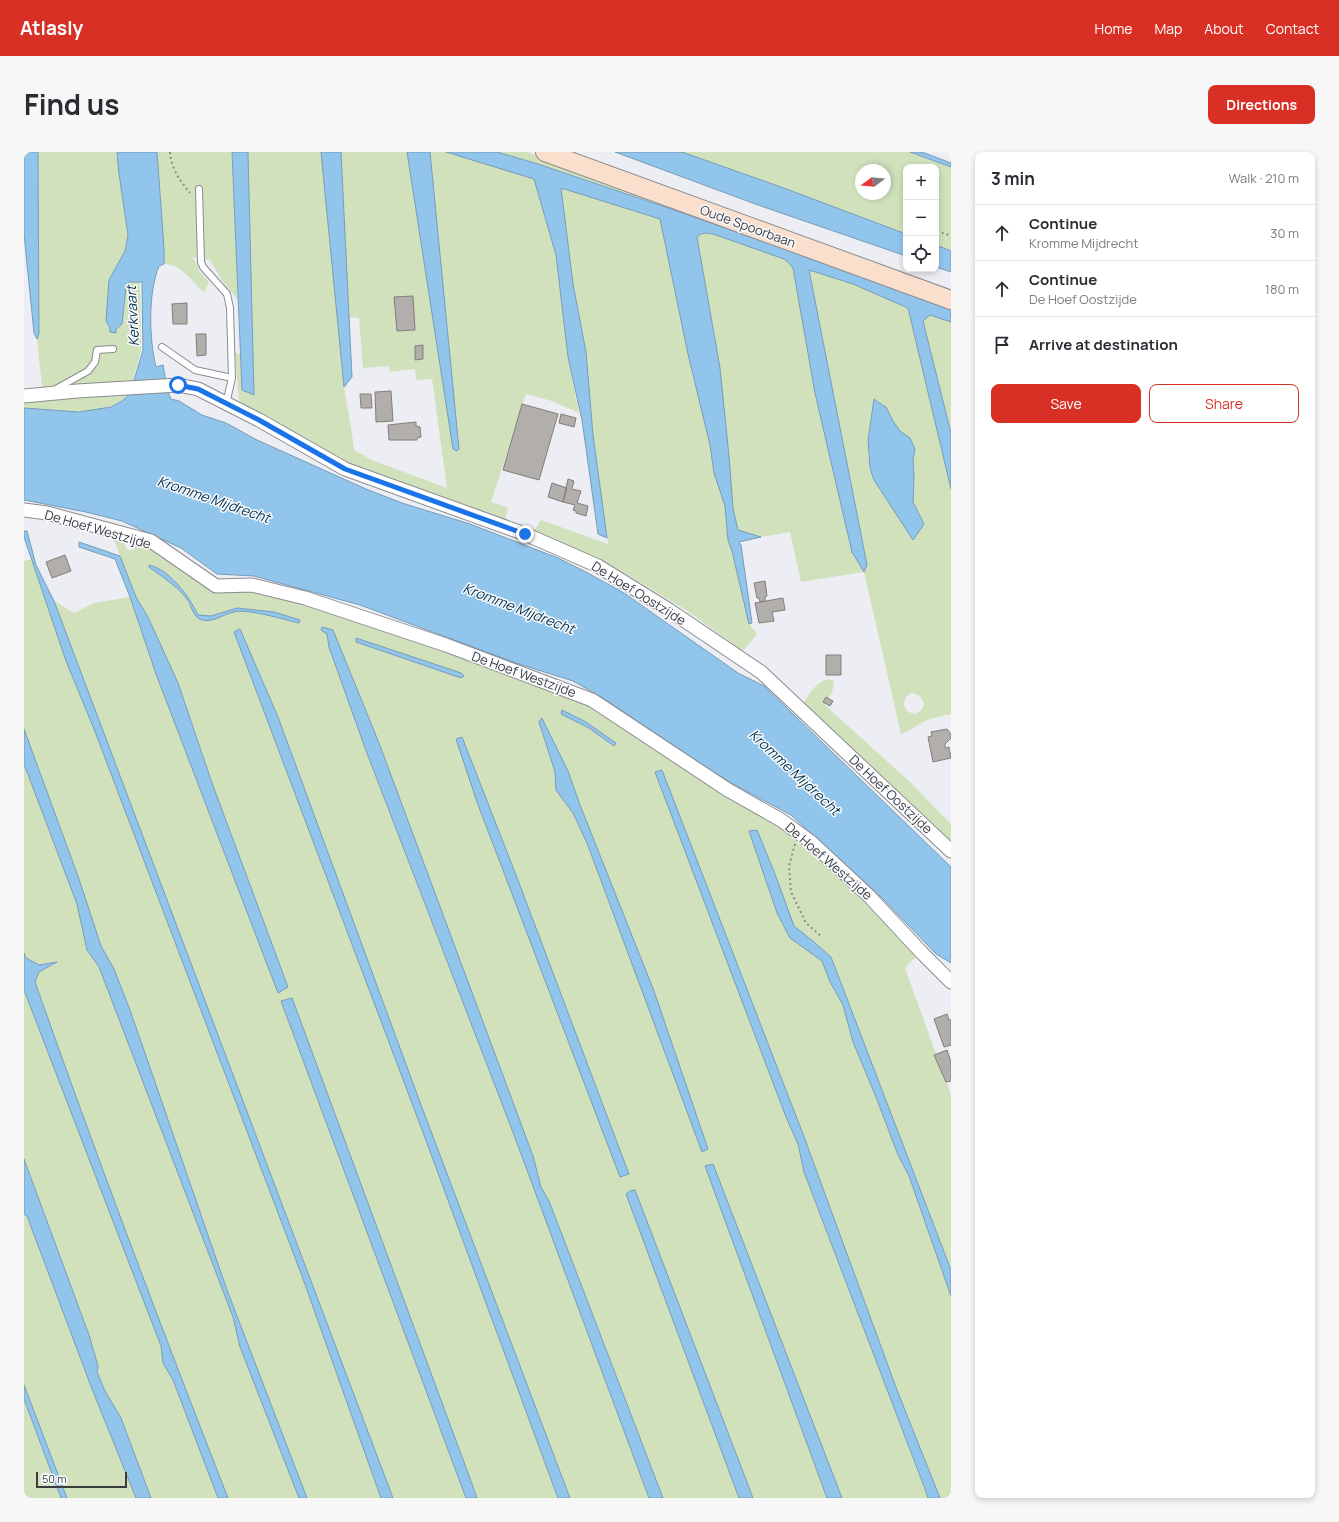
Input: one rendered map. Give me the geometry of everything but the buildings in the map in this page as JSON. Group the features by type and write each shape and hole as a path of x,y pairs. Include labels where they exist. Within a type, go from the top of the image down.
{"street":[{"name":"Oude Spoorbaan","path":"545,152 951,300"},
{"path":"24,396 178,385 198,389 226,404"},
{"name":"De Hoef Oostzijde","path":"226,404 259,420 345,469 525,534 598,566 761,672 951,851"},
{"name":"De Hoef Westzijde","path":"24,510 47,513 151,541 216,586 252,585 305,598 446,645 592,700 728,790 781,820 811,842 869,896 951,982"}],"lane":[{"path":"199,189 201,262 203,267 227,294 230,308 232,378 226,404"},
{"path":"162,347 195,370 232,378"},
{"path":"48,394 88,371 95,362 97,350 113,349"}],"path":[{"path":"170,152 174,169 180,180 199,205"},
{"path":"939,232 951,236"},
{"path":"793,848 789,866 791,892 806,922 821,936"}],"green space":[{"path":"38,152 117,152 128,235 125,251 109,280 116,329 122,324 126,287 129,282 140,282 141,350 133,381 42,387 37,339 39,334"},
{"path":"157,152 232,152 238,300 223,282 210,260 192,257 196,262 199,271 209,282 204,293 181,270 164,264"},
{"path":"248,152 321,152 344,387 354,450 372,460 447,488 432,379 416,380 415,369 390,372 389,366 363,368 359,318 349,317 341,152 407,152 453,449 457,451 459,449 430,152 446,152 534,178 556,255 568,357 579,413 552,401 526,394 491,502 508,508 505,520 333,459 273,426 273,419 266,415 258,417 243,408 239,401 235,353 240,354 242,390 254,395"},
{"path":"497,152 527,152 663,202 668,208 538,164"},
{"path":"682,152 910,152 951,167 951,251 939,246 939,164 903,164 903,233"},
{"path":"561,187 660,219 688,354 710,445 714,473 725,506 728,540 732,551 749,624 757,634 743,651 686,610 606,562 534,531 541,520 608,544 593,435 586,352 573,284"},
{"path":"700,233 713,234 784,259 793,268 865,571 867,565 809,269 853,284 908,307 951,489 951,714 923,722 901,734 864,572 801,582 790,532 761,537 738,530 733,508 720,368 696,237","holes":["875,399 886,407 900,431 910,438 914,446 913,502 924,524 901,507 881,489 870,468 868,446","913,693 920,696 924,703 922,710 915,714 908,712 904,706 904,701 906,698"]},
{"path":"930,315 951,322 951,433 923,321"},
{"path":"102,394 130,394 119,402 106,407 79,412 24,408 24,401"},
{"path":"111,533 122,537 127,550 134,550 137,542 146,544 213,590 239,589 325,607 563,690 782,820 920,954 905,968 951,1095 951,1270 831,957 794,926 757,830 749,831 777,913 790,938 822,961 830,982 843,1005 853,1042 898,1155 909,1176 951,1296 951,1498 940,1498 897,1390 803,1134 662,770 656,772 786,1117 798,1144 804,1172 928,1498 842,1498 712,1164 705,1166 827,1498 753,1498 635,1190 626,1194 739,1498 663,1498 549,1201 541,1187 533,1156 333,630 322,627 321,630 327,634 329,647 365,748 511,1127 649,1498 570,1498 421,1105 278,717 240,629 234,632 421,1127 558,1498 477,1498 292,999 281,1001 466,1498 393,1498 54,601 74,613 94,603 130,597 156,674 278,993 288,987 212,783 178,683 148,617 136,597","holes":["149,565 157,568 172,578 185,592 198,615 211,616 237,608 300,620 299,623 245,611 235,611 211,620 195,615 186,599 176,587 149,567","356,638 461,673 436,670 356,642","543,718 568,771 580,805 587,843 573,813 556,790 555,772 539,723","462,737 516,875 629,1174"]},
{"path":"32,559 66,661 94,729 302,1276 381,1498 307,1498 227,1290 130,1010 114,969 101,946 79,879 24,729 24,561"},
{"path":"828,679 834,681 832,693 825,702 825,705 909,781 951,824 951,842 803,704 816,686"},
{"path":"24,764 77,904 87,950 99,967 233,1317 240,1347 299,1498 228,1498 129,1241 35,982 39,972 55,963 39,965 26,958 24,953"},
{"path":"24,990 161,1346 163,1363 173,1380 218,1498 151,1498 121,1418 105,1391 97,1372 98,1366 89,1335 24,1159"},
{"path":"24,1214 27,1216 92,1389 136,1498 67,1498 24,1385"},
{"path":"24,1399 61,1498 24,1498"}],"water":[{"path":"24,152 38,152 39,334 37,339 34,333 24,234"},
{"name":"Kromme Mijdrecht","path":"117,152 157,152 164,264 159,266 155,277 151,302 151,330 156,367 163,365 168,392 171,399 179,401 202,415 226,423 257,440 366,489 402,503 470,524 558,558 624,593 738,673 764,686 951,867 951,963 936,954 881,897 791,815 735,785 603,698 573,681 516,663 360,605 254,576 217,574 181,548 122,521 86,512 24,500 24,408 79,412 111,407 122,401 130,394 143,350 142,282 129,282 126,287 122,324 116,329 116,333 110,332 110,328 106,321 109,280 125,251 128,235"},
{"path":"232,152 248,152 254,395 242,390"},
{"path":"321,152 341,152 352,377 344,387"},
{"path":"407,152 430,152 459,449 457,451 453,449"},
{"path":"446,152 497,152 538,164 951,307 951,322 930,315 923,321 951,433 951,489 908,308 853,284 809,270 867,565 864,572 852,552 815,393 793,268 784,259 713,234 704,233 699,235 697,237 720,368 733,508 738,530 761,537 739,542 741,545 752,623 749,624 732,551 728,540 725,506 714,473 710,445 688,354 660,219 561,188 573,284 586,352 593,435 607,538 598,534 582,420 568,357 556,255 534,179"},
{"path":"615,152 682,152 781,187 903,233 903,255 758,205"},
{"path":"910,152 922,152 951,163 951,167"},
{"path":"939,246 951,251 951,272 939,268"},
{"path":"874,399 886,407 893,421 900,431 910,438 915,449 913,460 913,502 924,524 913,540 874,480 870,468 868,440"},
{"path":"24,531 27,531 36,565 54,601 393,1498 381,1498 302,1276 94,729 66,661 24,537"},
{"path":"79,542 120,556 136,597 148,617 178,683 212,783 288,987 278,993 156,674 130,597 115,559 79,547"},
{"path":"149,565 164,572 178,585 190,600 198,615 211,616 237,608 274,612 300,620 299,623 256,613 240,611 206,621 202,620 196,616 182,593 149,567"},
{"path":"322,627 333,630 379,743 533,1156 541,1187 549,1201 663,1498 649,1498 511,1127 365,748 329,647 327,634 321,630"},
{"path":"240,629 278,717 421,1105 570,1498 558,1498 421,1127 234,632"},
{"path":"356,638 461,673 464,676 461,678 356,642"},
{"path":"562,710 586,722 616,743 614,746 589,728 561,714"},
{"path":"542,718 568,771 580,805 654,991 708,1149 702,1152 587,843 573,813 556,790 555,772 539,722"},
{"path":"24,729 79,879 101,946 114,969 130,1010 227,1290 307,1498 299,1498 240,1347 233,1317 99,967 87,950 77,904 24,764"},
{"path":"462,737 629,1174 620,1177 477,802 456,739"},
{"path":"662,770 803,1134 897,1390 940,1498 928,1498 804,1172 798,1144 786,1117 655,772"},
{"path":"757,830 794,926 831,957 951,1270 951,1296 909,1176 898,1155 853,1042 843,1005 830,982 822,961 790,938 777,913 749,831"},
{"path":"24,953 26,958 39,965 57,962 39,972 35,982 129,1241 228,1498 218,1498 173,1380 163,1363 161,1346 24,990"},
{"path":"292,998 477,1498 466,1498 281,1001"},
{"path":"24,1159 89,1335 98,1366 97,1372 105,1391 121,1418 151,1498 136,1498 92,1389 27,1216 24,1214"},
{"path":"713,1164 842,1498 827,1498 705,1166"},
{"path":"635,1190 753,1498 739,1498 626,1194"},
{"path":"24,1385 67,1498 61,1498 24,1399"}],"route":[{"path":"178,385 198,389 259,420 345,469 525,534"}],"water label":[{"name":"Kerkvaart","path":"132,316"}]}
